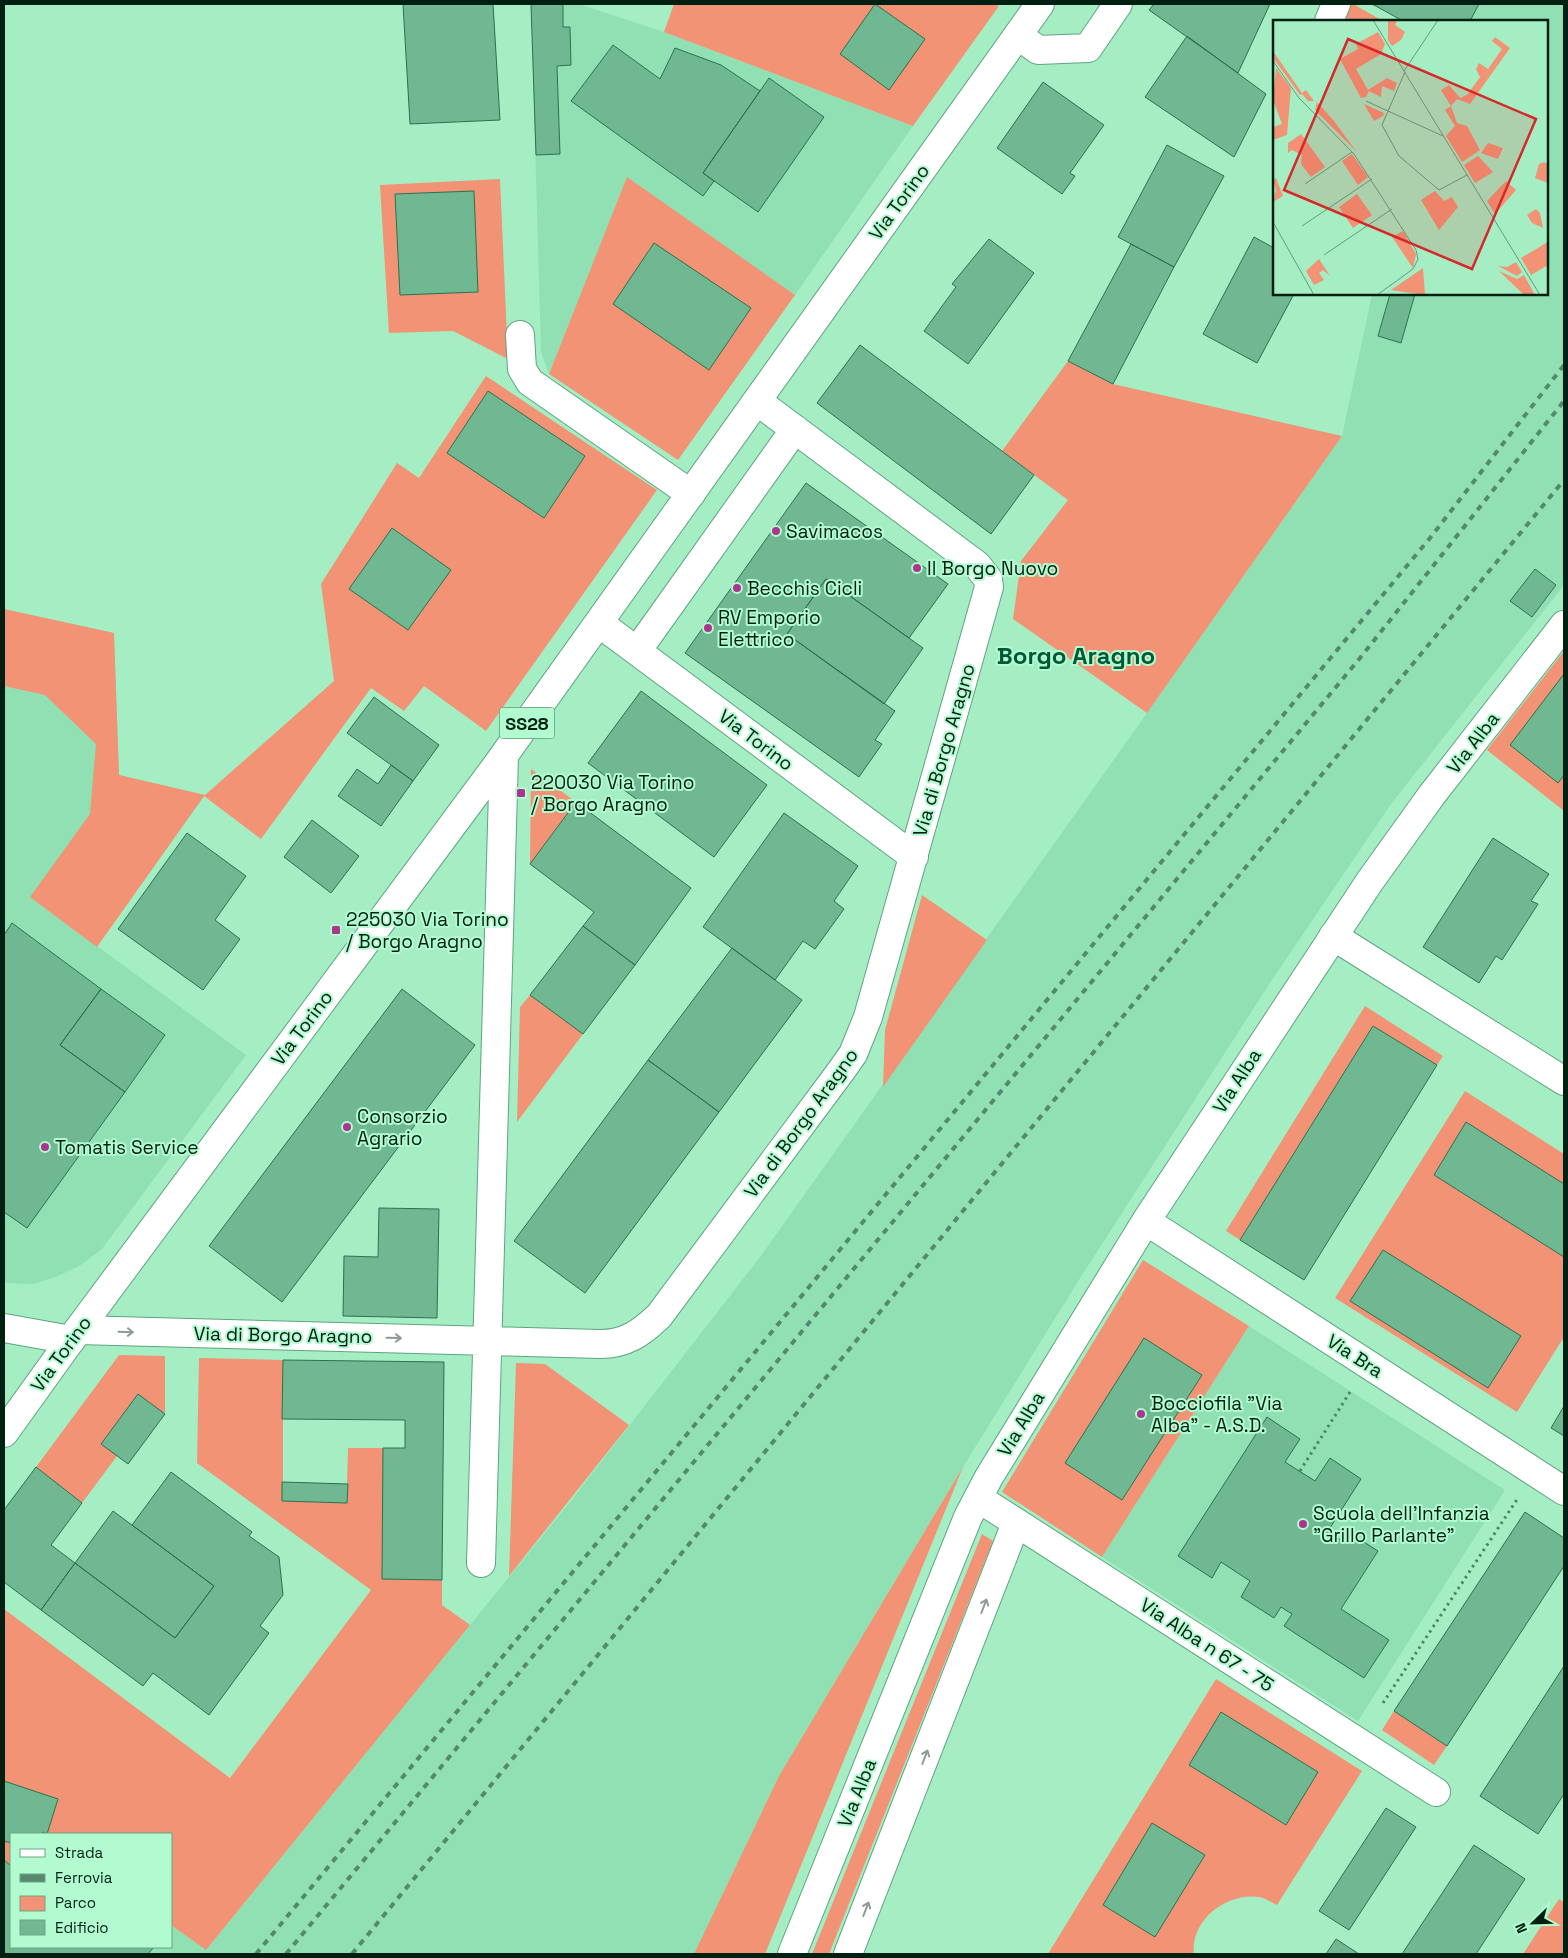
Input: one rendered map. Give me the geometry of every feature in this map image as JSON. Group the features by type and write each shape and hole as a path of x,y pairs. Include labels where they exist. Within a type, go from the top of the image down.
{"street":[{"name":"Via Torino","path":"4,1433 74,1335 504,756 1040,4"},
{"path":"1018,35 1038,50 1088,48 1118,4"},
{"path":"1329,20 1336,4"},
{"path":"520,335 522,369 530,382 691,494"},
{"path":"637,652 796,430 757,400"},
{"name":"Via di Borgo Aragno","path":"4,1328 74,1335 488,1340 614,1344 632,1338 659,1316 853,1054 868,1017 988,596 988,579 977,565 796,430"},
{"name":"Via Torino","path":"599,622 914,857"},
{"name":"Via Alba","path":"792,1954 978,1498 1146,1221 1333,936 1431,796 1564,625"},
{"path":"481,1563 504,756"},
{"path":"1333,936 1564,1081"},
{"name":"Via Bra","path":"1146,1221 1564,1492"},
{"name":"Via Alba n 67 - 75","path":"978,1498 1436,1792"},
{"path":"848,1954 1016,1523"}],"path":[{"path":"1300,1471 1350,1392"},
{"path":"1383,1703 1534,1472"}],"shaded area":[{"path":"531,4 579,4 664,32 913,126 795,295 627,178 549,374 541,352"},
{"path":"1479,4 1564,4 1564,585 1391,804 1266,989 1077,1283 963,1467 779,1776 694,1954 4,1954 4,1860 10,1865 10,1948 172,1948 172,1926 206,1950 570,1502 760,1257 1147,713 1342,436 1372,295 1548,295 1548,20 1471,20"},
{"path":"4,609 114,633 119,775 205,795 97,946 246,1055 102,1249 81,1265 56,1277 33,1284 4,1283"},
{"name":"Scuola dell'Infanzia \"Grillo Parlante\"","path":"1249,1326 1505,1490 1358,1721 1102,1557"}],"green space":[{"path":"674,4 991,4 999,6 913,126 664,32"},
{"path":"1350,4 1353,4 1381,20 1342,20"},
{"path":"627,177 795,295 678,460 549,374"},
{"path":"500,179 508,359 453,331 389,333 380,185"},
{"path":"1068,361 1113,384 1342,436 1147,713 1013,619 1021,561 1068,500 1002,451"},
{"path":"486,376 657,490 486,731 424,686 404,711 371,688 261,839 204,796 97,947 30,897 90,814 96,744 45,695 4,686 4,609 114,633 119,775 205,795 334,681 321,584 397,463 419,478"},
{"path":"1564,651 1564,811 1487,750"},
{"path":"531,769 576,802 530,864"},
{"path":"922,895 987,940 883,1087 885,1030"},
{"path":"530,995 583,1034 517,1122 520,1007"},
{"path":"1365,1006 1443,1056 1437,1065 1373,1026 1240,1240 1226,1231"},
{"path":"1465,1091 1564,1154 1564,1337 1517,1412 1335,1298"},
{"path":"1143,1260 1249,1326 1102,1557 1002,1492"},
{"path":"119,1355 165,1356 165,1414 138,1394 117,1456 82,1503 36,1467"},
{"path":"199,1358 283,1360 283,1482 347,1484 348,1448 383,1448 442,1580 442,1605 470,1625 206,1950 172,1926 172,1833 10,1833 10,1865 4,1860 4,1609 230,1778 371,1590 197,1463"},
{"path":"516,1363 545,1364 629,1425 509,1576"},
{"path":"963,1467 765,1954 694,1954 779,1776"},
{"path":"982,1534 993,1541 829,1954 812,1954"},
{"path":"1216,1679 1362,1771 1277,1905 1259,1897 1234,1899 1223,1904 1204,1920 1198,1930 1194,1942 1194,1954 1048,1954"},
{"path":"1394,1711 1447,1746 1434,1765 1382,1730"},
{"path":"1559,1899 1564,1902 1564,1954 1523,1954"}],"building":[{"path":"403,4 493,4 500,120 410,124"},
{"path":"531,4 563,4 563,27 570,27 571,65 557,66 560,154 536,155"},
{"path":"875,4 925,39 889,90 840,54"},
{"path":"1154,4 1270,4 1238,73 1149,10"},
{"path":"1372,4 1479,4 1471,20 1401,20"},
{"path":"1187,36 1266,94 1234,157 1145,97"},
{"path":"613,45 660,79 675,48 721,65 760,91 703,173 714,181 703,196 571,101"},
{"path":"769,78 824,117 758,212 703,173"},
{"path":"1043,82 1104,125 1070,173 1075,176 1062,194 997,148"},
{"path":"1167,145 1224,176 1174,267 1118,237"},
{"path":"474,191 478,292 400,295 395,194"},
{"path":"1254,237 1273,247 1273,295 1293,295 1257,363 1203,334"},
{"path":"989,239 1034,273 968,364 924,331 956,287 952,284"},
{"path":"654,243 751,308 709,370 613,304"},
{"path":"1131,244 1174,267 1113,384 1068,361"},
{"path":"1390,295 1415,295 1401,343 1378,336"},
{"path":"860,345 1034,475 991,534 817,403"},
{"path":"488,391 585,456 544,518 447,453"},
{"path":"806,483 948,584 909,638 826,579 787,634 895,711 875,740 882,744 859,777 685,653"},
{"path":"392,528 451,570 408,630 349,589"},
{"path":"1535,569 1556,585 1532,617 1510,601"},
{"path":"826,579 923,648 884,704 787,634"},
{"path":"1564,674 1564,775 1558,783 1510,745"},
{"path":"641,691 767,785 714,857 588,763"},
{"path":"374,697 439,745 413,781 347,733"},
{"path":"391,765 413,781 381,826 338,796 357,769 378,784"},
{"path":"576,802 691,888 635,965 583,926 594,912 530,864"},
{"path":"784,813 858,866 834,901 844,909 815,949 803,941 775,980 703,927"},
{"path":"312,820 359,856 331,893 284,857"},
{"path":"187,833 246,876 215,920 240,939 203,990 118,929"},
{"path":"1493,838 1549,874 1531,901 1538,904 1502,960 1496,956 1479,983 1423,947"},
{"path":"12,923 101,989 60,1045 125,1092 27,1228 4,1212 4,935"},
{"path":"583,926 635,965 583,1034 530,995"},
{"path":"732,948 802,1000 719,1112 648,1060"},
{"path":"101,989 165,1035 125,1092 60,1045"},
{"path":"402,989 475,1045 282,1302 209,1246"},
{"path":"1373,1026 1437,1065 1304,1280 1240,1240"},
{"path":"648,1060 719,1112 585,1293 514,1241"},
{"path":"1466,1122 1564,1184 1564,1257 1434,1175"},
{"path":"379,1208 439,1209 437,1318 343,1316 344,1256 378,1257"},
{"path":"1383,1250 1521,1336 1488,1388 1350,1301"},
{"path":"1144,1338 1202,1375 1122,1500 1065,1463"},
{"path":"283,1360 444,1362 442,1580 382,1579 383,1448 405,1448 405,1420 282,1419"},
{"path":"138,1394 165,1414 128,1464 101,1444"},
{"path":"1564,1406 1564,1436 1551,1428"},
{"path":"1267,1417 1300,1439 1285,1462 1315,1481 1330,1458 1361,1479 1328,1531 1342,1541 1348,1532 1378,1551 1341,1609 1389,1640 1364,1678 1284,1626 1292,1614 1281,1607 1274,1618 1241,1597 1250,1581 1221,1562 1212,1578 1178,1556"},
{"path":"36,1467 82,1503 51,1545 75,1563 41,1610 4,1582 4,1510"},
{"path":"171,1472 252,1532 249,1536 279,1557 283,1595 260,1626 269,1633 209,1715 153,1673 143,1686 41,1610 75,1563 175,1638 214,1586 132,1525"},
{"path":"282,1482 348,1484 347,1503 282,1501"},
{"path":"113,1511 214,1586 175,1638 75,1563"},
{"path":"1525,1512 1564,1538 1564,1566 1447,1746 1394,1711"},
{"path":"1564,1666 1564,1794 1538,1834 1480,1796"},
{"path":"1221,1712 1318,1772 1286,1825 1189,1765"},
{"path":"4,1781 58,1799 47,1833 10,1833 10,1843 4,1841"},
{"path":"1386,1808 1416,1827 1349,1930 1319,1911"},
{"path":"1152,1823 1205,1855 1155,1937 1103,1905"},
{"path":"1474,1845 1525,1879 1476,1954 1402,1954"},
{"path":"4,1860 10,1865 10,1948 153,1948 148,1954 4,1954"},
{"path":"1336,1939 1359,1954 1326,1954"}],"railway":[{"path":"256,1954 1430,538 1564,365"},
{"path":"286,1954 1360,658 1564,401"},
{"path":"352,1954 1564,480"}],"place":[{"name":"Savimacos","path":"776,531"},
{"name":"Il Borgo Nuovo","path":"917,568"},
{"name":"Becchis Cicli","path":"737,588"},
{"name":"RV Emporio Elettrico","path":"708,628"},
{"name":"220030 Via Torino / Borgo Aragno","path":"521,793"},
{"name":"225030 Via Torino / Borgo Aragno","path":"336,930"},
{"name":"Consorzio Agrario","path":"347,1127"},
{"name":"Tomatis Service","path":"45,1147"},
{"name":"Bocciofila \"Via Alba\" - A.S.D.","path":"1141,1414"},
{"name":"Scuola dell'Infanzia \"Grillo Parlante\"","path":"1303,1524"}],"district":[{"name":"Borgo Aragno","path":"1076,655"}]}
